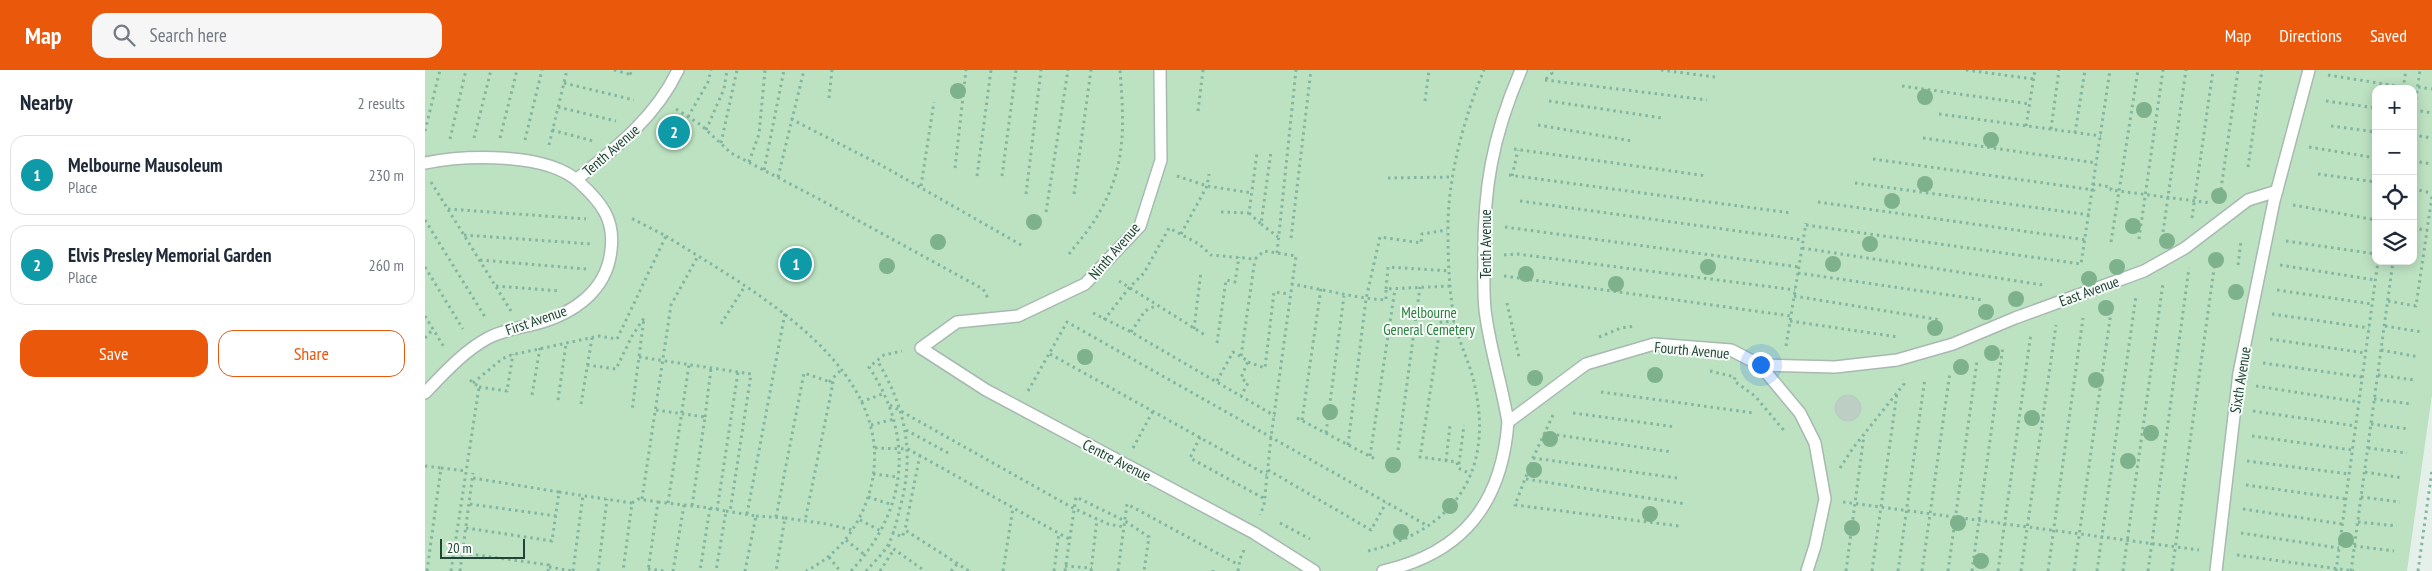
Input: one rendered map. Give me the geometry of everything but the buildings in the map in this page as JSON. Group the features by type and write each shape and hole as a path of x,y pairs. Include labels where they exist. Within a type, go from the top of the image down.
{"lane":[{"name":"Tenth Avenue","path":"577,179 617,147 638,126 659,103 678,70"},
{"name":"Ninth Avenue","path":"921,348 957,322 1018,316 1085,284 1140,226 1161,160 1160,70"},
{"name":"Tenth Avenue","path":"1508,422 1485,315 1483,230 1489,172 1507,103 1521,70"},
{"path":"2276,196 2309,70"},
{"path":"425,163 446,159 469,158 519,160 544,165 577,179"},
{"name":"First Avenue","path":"425,393 454,364 476,346 495,335 521,326 535,324 572,308 592,293 602,282 607,270 612,246 610,220 600,201 577,179"},
{"name":"East Avenue","path":"1760,365 1835,367 1897,360 1953,344 2015,318 2139,273 2185,248 2248,200 2276,196"},
{"name":"Sixth Avenue","path":"2216,571 2239,373 2276,196"},
{"name":"Fourth Avenue","path":"1508,422 1586,364 1654,344 1731,350 1760,365 1800,413 1815,443 1825,496 1815,546 1807,571"},
{"name":"Centre Avenue","path":"921,348 986,390 1254,532 1314,571"},
{"path":"1383,571 1427,558 1451,542 1473,520 1491,495 1501,470 1506,447 1508,422"}],"path":[{"path":"425,131 440,70"},
{"path":"446,159 466,70"},
{"path":"469,158 491,70"},
{"path":"494,158 517,70"},
{"path":"519,160 542,70"},
{"path":"544,165 567,70"},
{"path":"614,70 632,75 627,70"},
{"path":"688,117 708,82 711,70"},
{"path":"706,130 725,89 727,70"},
{"path":"721,144 737,70"},
{"path":"749,162 759,134 765,70"},
{"path":"765,170 784,70"},
{"path":"778,177 804,70"},
{"path":"829,98 833,70"},
{"path":"955,168 966,70"},
{"path":"977,176 991,70"},
{"path":"1002,176 1016,70"},
{"path":"1026,194 1041,70"},
{"path":"1045,212 1068,70"},
{"path":"1074,194 1091,70"},
{"path":"1069,254 1099,214 1116,177 1123,144 1120,70"},
{"path":"1198,111 1203,70"},
{"path":"1277,253 1296,70"},
{"path":"1291,238 1311,70"},
{"path":"1425,101 1429,70"},
{"path":"1368,551 1395,544 1428,526 1440,517 1461,493 1475,466 1480,418 1475,385 1460,344 1455,321 1447,230 1453,177 1472,100 1484,70"},
{"path":"1547,70 1552,73 1545,80 1707,100"},
{"path":"1661,70 1715,77"},
{"path":"1966,70 2033,79"},
{"path":"2026,126 2035,70"},
{"path":"2051,129 2059,70"},
{"path":"2075,133 2085,70"},
{"path":"1785,351 1806,224 2081,264 2094,190 2110,70"},
{"path":"2111,242 2139,70"},
{"path":"2139,239 2163,70"},
{"path":"2163,232 2186,70"},
{"path":"2191,222 2213,70"},
{"path":"2094,184 2111,187 2111,190 2218,204 2238,70"},
{"path":"2248,167 2262,70"},
{"path":"2404,85 2406,70"},
{"path":"2417,95 2420,70"},
{"path":"2327,75 2385,85"},
{"path":"564,83 659,103 688,117 706,130 731,153 983,289 999,318"},
{"path":"1902,86 2030,104"},
{"path":"2418,87 2432,89"},
{"path":"2326,100 2372,107"},
{"path":"921,186 934,102"},
{"path":"1549,102 1662,118"},
{"path":"558,107 638,126"},
{"path":"2417,110 2432,113"},
{"path":"1939,114 2101,136"},
{"path":"791,119 921,186 1023,246"},
{"path":"1538,125 1632,141"},
{"path":"2331,126 2372,131"},
{"path":"552,130 617,147"},
{"path":"2417,136 2432,138"},
{"path":"1923,138 2097,163"},
{"path":"2299,146 2372,157"},
{"path":"1513,175 1518,150 1707,176"},
{"path":"1261,224 1271,152"},
{"path":"1249,213 1257,153"},
{"path":"1873,159 2094,190"},
{"path":"2417,162 2432,164"},
{"path":"1157,171 1207,186 1252,193"},
{"path":"1489,172 1791,213"},
{"path":"1181,234 1207,186 1209,174"},
{"path":"2317,174 2372,181"},
{"path":"1388,178 1453,177"},
{"path":"429,180 521,326"},
{"path":"1855,183 2090,215"},
{"path":"2388,301 2416,306 2432,194 2417,190"},
{"path":"2276,196 2372,219"},
{"path":"1520,201 1803,240"},
{"path":"1818,202 2085,240"},
{"path":"447,209 610,220"},
{"path":"1221,212 1249,213 1278,237"},
{"path":"425,220 495,335"},
{"path":"1505,226 1799,267"},
{"path":"1104,320 1129,288 1144,273 1169,228 1199,244 1211,255 1255,260"},
{"path":"2417,229 2432,230"},
{"path":"1348,445 1366,299 1380,237 1421,243 1422,234 1447,230"},
{"path":"463,235 612,246"},
{"path":"666,236 785,313 813,338 841,370 861,402 871,426 875,448 873,474 868,497 859,520 846,540 829,556 808,571"},
{"path":"2285,240 2372,253"},
{"path":"2237,270 2241,241"},
{"path":"1802,248 2043,285"},
{"path":"1241,356 1255,260 1264,252 1295,256 1271,437 1265,499 1254,532"},
{"path":"1497,254 1517,254 1795,290"},
{"path":"1504,255 1504,264"},
{"path":"642,500 671,305 697,256"},
{"path":"1217,343 1226,280 1235,282 1239,257"},
{"path":"479,260 607,270"},
{"path":"2172,571 2215,262"},
{"path":"2277,265 2375,280"},
{"path":"2336,570 2377,265"},
{"path":"1897,360 1904,384 1865,434 1825,496 1856,504 2352,571 2392,265"},
{"path":"425,267 466,334 476,346"},
{"path":"2147,571 2190,267"},
{"path":"1291,284 1321,288 1344,296 1386,300 1388,268 1450,271"},
{"path":"1194,329 1201,271"},
{"path":"1798,273 1983,300"},
{"path":"2097,571 2139,273"},
{"path":"1505,284 1504,275 1791,316"},
{"path":"1119,281 1155,306 1205,335"},
{"path":"2123,571 2163,282"},
{"path":"495,286 592,293"},
{"path":"721,324 745,286"},
{"path":"1386,289 1451,286"},
{"path":"1398,450 1420,287"},
{"path":"1321,288 1299,419 1377,460"},
{"path":"1370,456 1395,289"},
{"path":"2276,290 2372,304"},
{"path":"1217,381 1233,352 1248,362 1265,368 1274,292 1290,294"},
{"path":"1326,433 1344,296"},
{"path":"1794,296 1941,320"},
{"path":"1507,301 1519,357"},
{"path":"2074,571 2112,305"},
{"path":"1131,332 1145,311 1155,306"},
{"path":"747,514 785,313"},
{"path":"1093,313 1131,332 1275,416"},
{"path":"2272,314 2369,328"},
{"path":"425,316 454,364 469,381 479,387 507,391 513,354"},
{"path":"587,365 616,369 644,318 632,411"},
{"path":"2048,571 2083,318"},
{"path":"1455,321 1441,322 1420,457 1457,462 1458,468"},
{"path":"1790,321 1906,339"},
{"path":"1028,392 1067,322 1428,526"},
{"path":"2021,571 2056,325"},
{"path":"2385,326 2422,332"},
{"path":"425,338 433,329"},
{"path":"1998,571 2031,332"},
{"path":"581,404 592,338"},
{"path":"2270,339 2365,353"},
{"path":"557,400 566,343"},
{"path":"1972,571 2003,346"},
{"path":"533,395 540,348"},
{"path":"851,571 865,556 881,531 893,505 898,477 900,449 894,419 885,393 869,366 884,355 921,348"},
{"path":"2381,350 2419,357"},
{"path":"1050,354 1267,475"},
{"path":"639,357 751,374 716,571"},
{"path":"866,571 888,545 906,489 909,470 906,430 887,378 877,360"},
{"path":"1948,571 1977,361"},
{"path":"1241,396 1248,382 1241,378 1248,362"},
{"path":"2263,363 2363,377"},
{"path":"668,503 689,365"},
{"path":"691,506 711,368"},
{"path":"1703,369 1735,377 1734,381 1755,396 1787,436"},
{"path":"829,382 841,370"},
{"path":"717,510 738,372"},
{"path":"1923,571 1950,372"},
{"path":"776,517 804,373 833,384 805,521"},
{"path":"2378,374 2414,380"},
{"path":"1898,571 1925,378"},
{"path":"2248,385 2359,402"},
{"path":"451,571 479,387"},
{"path":"1601,392 1754,413"},
{"path":"861,402 885,393"},
{"path":"1872,571 1897,393"},
{"path":"2374,399 2411,404"},
{"path":"889,404 1073,508 1108,524 1124,527"},
{"path":"656,410 705,418"},
{"path":"2245,410 2356,426"},
{"path":"1125,464 1153,411"},
{"path":"1573,413 1676,427"},
{"path":"1554,415 1533,458 1515,505 1679,526"},
{"path":"871,426 894,419"},
{"path":"1458,468 1463,424"},
{"path":"2371,424 2409,429"},
{"path":"1446,461 1451,425"},
{"path":"906,430 950,454"},
{"path":"1544,434 1672,452"},
{"path":"1847,571 1865,434"},
{"path":"2242,435 2352,450"},
{"path":"1200,437 1190,458 1265,499"},
{"path":"875,448 908,449 1069,539"},
{"path":"2368,448 2407,453"},
{"path":"893,532 902,537 905,530 913,498 920,455"},
{"path":"1533,458 1677,478"},
{"path":"2239,460 2349,474"},
{"path":"425,466 466,471"},
{"path":"427,571 441,468"},
{"path":"1458,468 1471,474"},
{"path":"1268,470 1371,530 1387,503"},
{"path":"2418,571 2432,470"},
{"path":"2365,472 2403,478"},
{"path":"460,571 473,473"},
{"path":"873,474 898,477"},
{"path":"473,478 632,503 642,500 710,508 756,516 805,521 852,530"},
{"path":"1526,479 1686,504"},
{"path":"2245,485 2346,500"},
{"path":"466,528 552,540 559,492"},
{"path":"463,553 549,565 548,569 572,571 583,495"},
{"path":"868,497 893,505"},
{"path":"1065,571 1076,497 1125,521 1149,537 1144,571"},
{"path":"2361,497 2400,502"},
{"path":"598,571 607,499"},
{"path":"658,502 648,570 665,571"},
{"path":"623,571 632,503"},
{"path":"470,504 556,516"},
{"path":"1118,571 1127,504 1239,565"},
{"path":"673,571 684,505"},
{"path":"700,571 710,508"},
{"path":"1003,571 1013,508"},
{"path":"2240,508 2342,524"},
{"path":"745,571 756,516"},
{"path":"776,571 785,518"},
{"path":"1065,566 1091,570 1097,519"},
{"path":"859,520 881,531"},
{"path":"2358,522 2397,526"},
{"path":"905,530 969,571"},
{"path":"1054,571 1059,533"},
{"path":"2241,534 2339,548"},
{"path":"846,540 865,556"},
{"path":"888,545 893,551 925,571"},
{"path":"2354,546 2394,551"},
{"path":"883,570 893,551"},
{"path":"829,556 840,571"},
{"path":"951,571 957,564"}],"green space":[{"name":"Melbourne General Cemetery","path":"425,70 2432,70 2432,395 2407,571 425,571"}],"place":[{"name":"Elvis Presley Memorial Garden","path":"674,132"},
{"name":"Melbourne Mausoleum","path":"796,264"}]}
